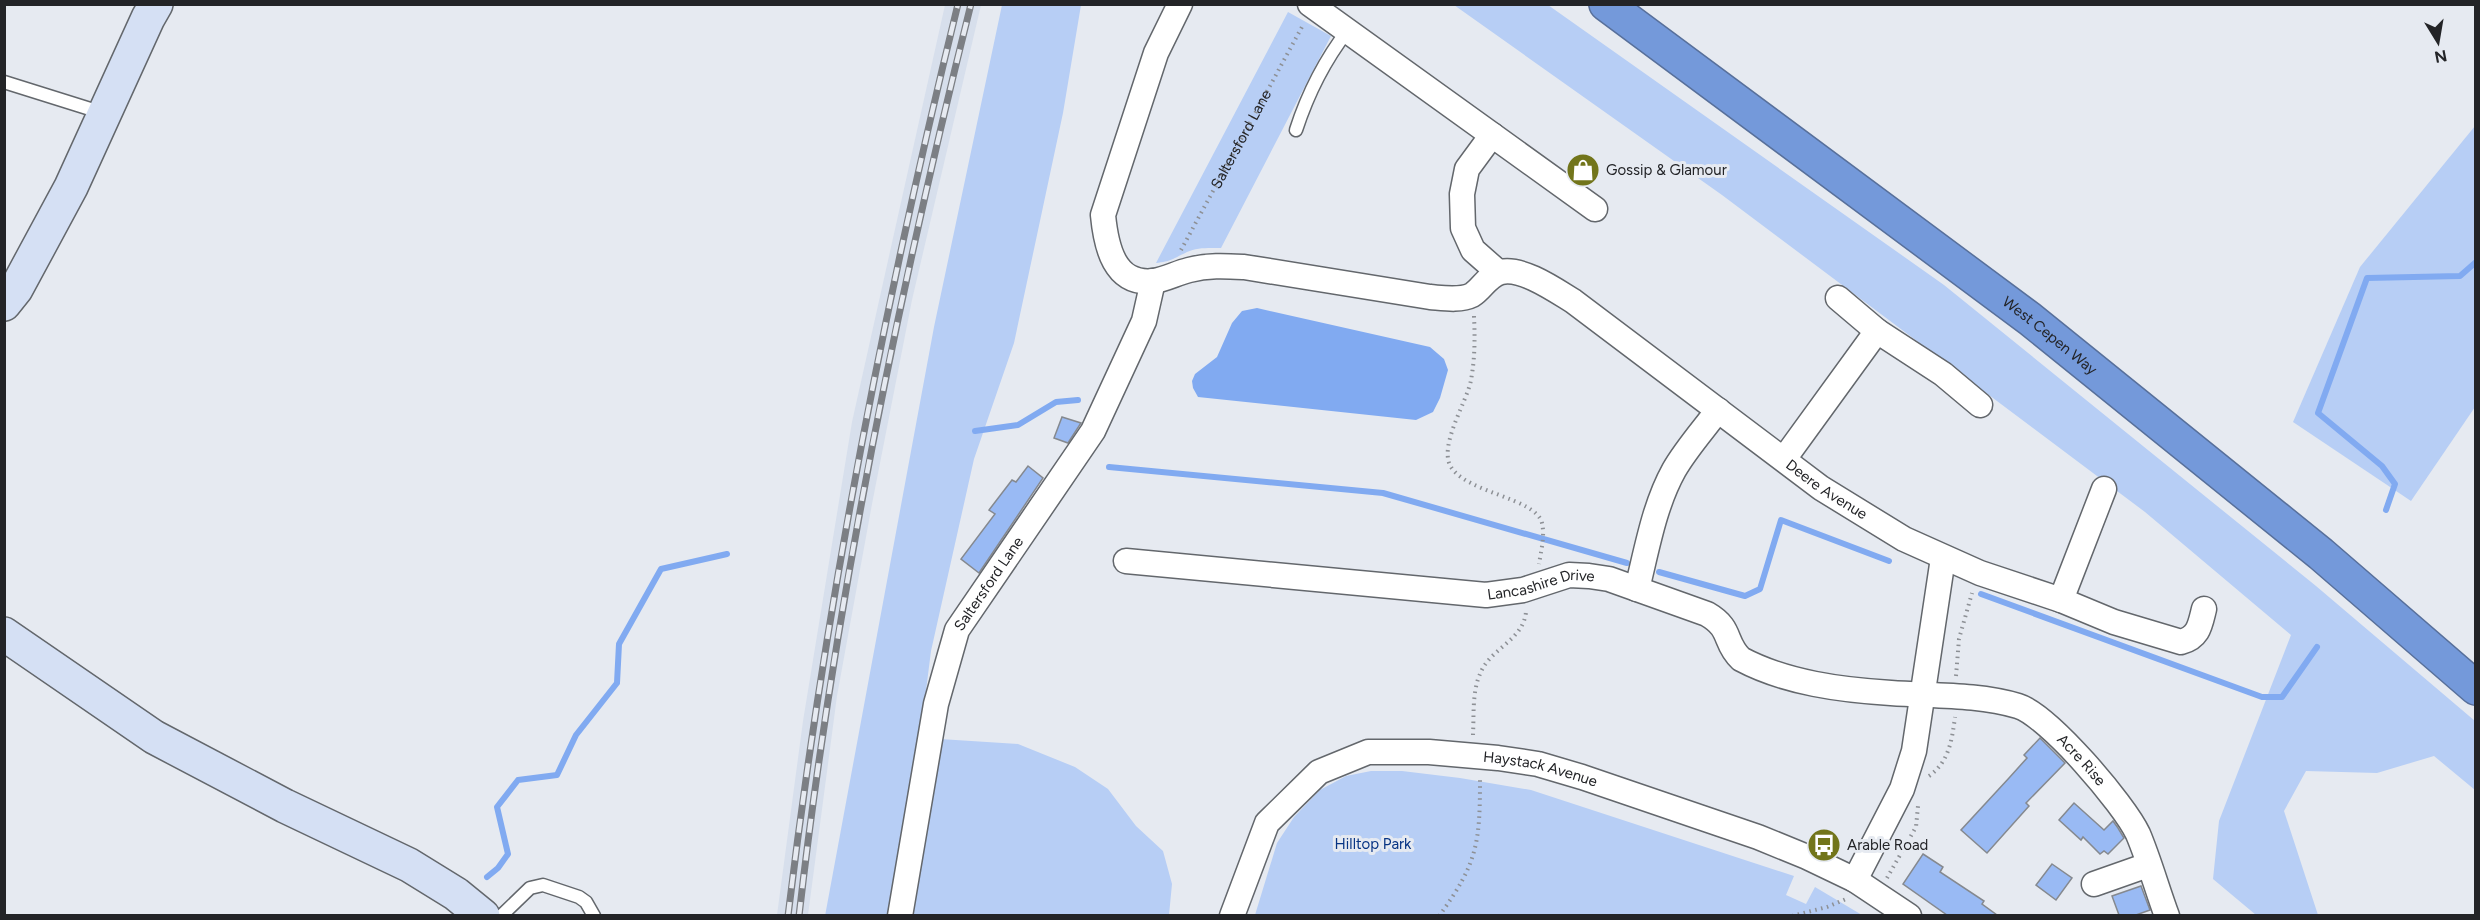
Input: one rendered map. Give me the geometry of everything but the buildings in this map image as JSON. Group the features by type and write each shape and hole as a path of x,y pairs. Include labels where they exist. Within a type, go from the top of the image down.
{"highway":[{"name":"West Cepen Way","path":"1605,4 2030,319 2321,554 2475,688"}],"main road":[{"path":"4,304 16,289 72,187 156,4"},
{"path":"4,634 154,737 285,806 409,865 456,894 483,915"}],"street":[{"path":"1180,4 1156,53 1103,214 1105,237 1111,257 1124,275 1137,280 1162,279 1189,270 1217,265 1244,267 1430,297 1455,299 1472,294 1498,272 1473,250 1463,228 1462,194 1467,169 1492,135"},
{"path":"1312,5 1595,209"},
{"name":"Deere Avenue","path":"1498,272 1510,271 1543,282 1573,301 1821,488 1904,539 1943,558 2061,600 2114,622 2181,642 2192,639 2198,631 2204,609"},
{"name":"Saltersford Lane","path":"900,915 936,704 957,630 1093,431 1162,279"},
{"path":"1838,298 1877,331 1943,374 1980,405"},
{"path":"1784,459 1877,331"},
{"path":"1637,589 1664,490 1675,468 1718,410"},
{"path":"2061,600 2103,489"},
{"path":"1851,889 1902,789 1914,751 1943,558"},
{"name":"Lancashire Drive","path":"1126,561 1486,595 1523,590 1569,575 1608,579 1707,614 1721,622 1734,652 1749,663 1810,683 1848,690 1922,696"},
{"name":"Acre Rise","path":"1922,696 2000,702 2021,707 2049,728 2090,768 2137,833 2167,915"},
{"name":"Haystack Avenue","path":"1232,915 1267,823 1320,772 1368,752 1429,752 1538,764 1758,837 1807,857 1851,889 1909,915"},
{"path":"2094,884 2148,865"}],"lane":[{"path":"1296,130 1314,81 1348,30"},
{"path":"4,82 105,113"},
{"path":"501,915 530,888 543,885 579,897 586,902 594,915"}],"path":[{"name":"Saltersford Lane","path":"1162,279 1190,232 1312,5"},
{"path":"1472,294 1476,350 1470,383 1446,453 1451,467 1471,484 1529,508 1539,516 1543,525 1540,552"},
{"path":"1439,915 1461,886 1476,851 1480,823 1476,756 1476,693 1480,674 1491,657 1523,628 1527,613 1523,590"},
{"path":"1792,915 1827,907 1851,889"}],"shaded area":[{"path":"945,5 981,5 912,300 872,504 837,696 808,915 777,915 803,721 852,422"}],"green space":[{"path":"1002,5 1081,5 1063,113 1014,343 974,459 931,651 920,738 891,915 825,916 934,327"},
{"path":"1454,5 1548,5 1944,285 2316,586 2475,721 2475,790 2434,756 2377,773 2306,771 2284,811 2318,915 2256,915 2213,879 2219,821 2291,635 2145,512 1722,195"},
{"path":"1288,12 1331,36 1221,248 1195,249 1156,263"},
{"path":"2475,126 2475,407 2411,501 2293,422 2360,267"},
{"path":"940,739 1018,744 1075,767 1108,789 1136,826 1163,851 1172,884 1169,915 911,916"},
{"name":"Hilltop Park","path":"1371,771 1402,771 1531,790 1794,876 1786,895 1806,904 1815,887 1862,915 1255,915 1277,843 1294,817 1320,790 1346,776"}],"water":[{"path":"1257,308 1430,347 1444,359 1448,370 1440,398 1433,412 1416,420 1198,397 1192,381 1195,374 1217,357 1232,323 1242,311"}],"waterway":[{"path":"2386,510 2395,484 2382,466 2318,413 2367,278 2460,276 2476,262"},
{"path":"975,431 1018,425 1056,402 1078,400"},
{"path":"1109,467 1383,493 1627,563"},
{"path":"1659,572 1745,596 1760,589 1781,520 1889,561"},
{"path":"487,877 498,868 508,854 497,807 518,780 557,775 576,735 617,683 619,644 661,569 727,554"},
{"path":"1981,594 2262,697 2282,697 2317,647"}],"railway":[{"path":"788,916 820,686 859,457 905,230 958,4"},
{"path":"799,916 830,686 870,457 917,230 971,4"}],"place":[{"name":"Gossip & Glamour","path":"1583,170"},
{"name":"Arable Road","path":"1824,845"}]}
